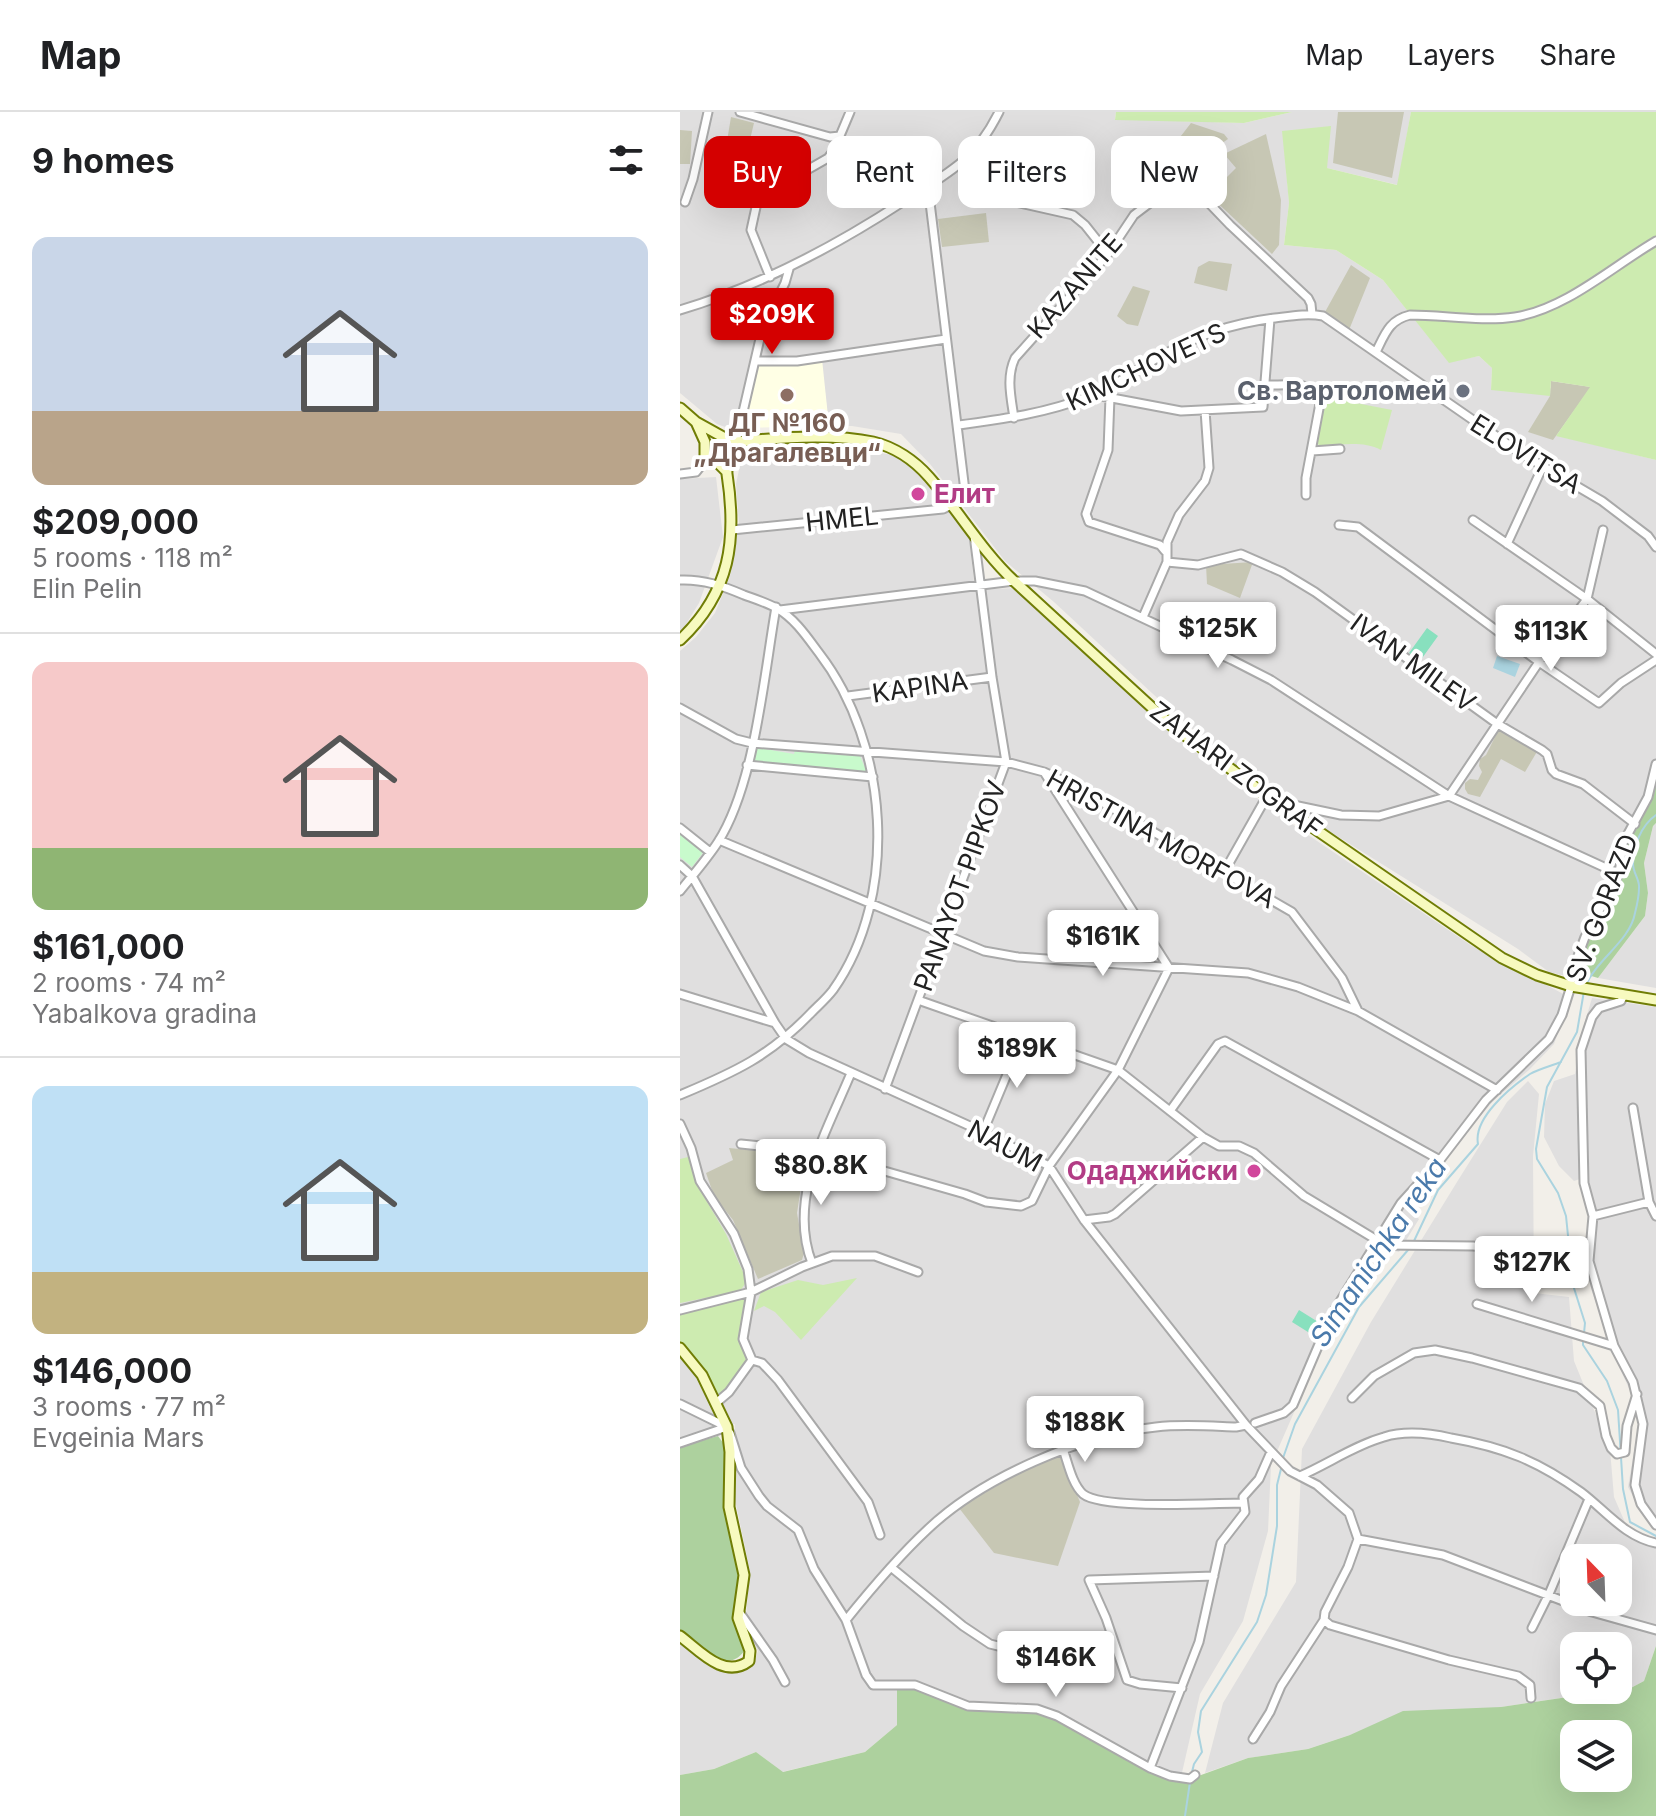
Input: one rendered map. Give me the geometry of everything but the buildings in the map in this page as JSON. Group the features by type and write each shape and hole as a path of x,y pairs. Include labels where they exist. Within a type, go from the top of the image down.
{"street":[{"path":"685,202 708,112"},
{"path":"740,112 827,136"},
{"path":"840,136 850,112"},
{"path":"985,136 999,112"},
{"path":"770,277 751,230 758,198 827,159"},
{"name":"KAZANITE","path":"1014,418 1009,380 1015,358 1108,254 1134,215 1184,177 1308,298 1312,314"},
{"path":"680,310 714,300 789,269 894,208"},
{"path":"931,208 966,484 965,491 951,505"},
{"path":"1042,208 1073,215 1108,254"},
{"path":"1376,352 1388,327 1398,318 1410,315 1497,318 1530,314 1599,279 1656,241"},
{"path":"680,640 721,586 732,530 727,454 762,330 789,269"},
{"path":"1270,319 1312,314"},
{"name":"ELOVITSA","path":"1312,314 1323,316 1463,415 1602,501 1648,536 1656,547"},
{"name":"KIMCHOVETS","path":"959,425 1039,414 1093,395 1210,332 1270,319 1263,407 1205,410"},
{"path":"755,361 797,361 946,339"},
{"path":"1265,385 1311,387 1319,392 1321,398 1306,478 1306,495"},
{"path":"1093,395 1181,411 1205,410 1209,468 1205,481 1179,515 1165,551"},
{"path":"1110,397 1108,450 1086,514 1089,522 1160,545 1165,551 1167,562 1143,617"},
{"path":"680,408 696,422 732,442"},
{"path":"696,422 705,442 703,450 727,472"},
{"path":"705,442 716,435"},
{"name":"ZAHARI ZOGRAF","path":"732,442 826,438 873,442 892,448 920,467 993,562 1171,725 1270,798 1502,958 1537,975 1574,986 1656,1000"},
{"path":"1312,451 1340,449"},
{"path":"680,474 696,472 712,459 727,454"},
{"path":"1507,544 1543,466"},
{"name":"HMEL","path":"732,530 931,511 951,505"},
{"path":"1339,525 1358,527 1599,703 1656,657 1587,599 1473,520"},
{"path":"1224,872 1270,798 1341,815 1379,816 1449,796 1496,723 1587,599 1603,530"},
{"name":"PANAYOT PIPKOV","path":"885,1089 1006,762 974,535"},
{"name":"IVAN MILEV","path":"1167,562 1198,565 1241,554 1260,561 1315,592 1496,723 1547,754 1556,774 1583,784 1635,824"},
{"path":"680,580 695,579 721,586 778,609 799,627 848,696 873,777 878,834 877,873 859,945 832,991 786,1039 751,1063 680,1095"},
{"path":"778,609 1014,581 1064,585 1143,617 1271,680 1449,796 1619,874"},
{"path":"680,891 719,840 737,799 752,743 778,609"},
{"name":"KAPINA","path":"848,696 992,677"},
{"name":"HRISTINA MORFOVA","path":"680,708 736,739 752,743 1006,762 1044,772 1074,786 1292,912 1342,978 1358,1011"},
{"name":"SV. GORAZD","path":"1255,1423 1284,1413 1293,1405 1331,1316 1401,1203 1497,1090 1549,1039 1574,986 1571,975 1585,937 1619,874 1623,843 1648,797 1656,764"},
{"path":"747,765 873,777"},
{"path":"1044,772 1169,968"},
{"path":"680,828 710,852"},
{"path":"719,840 984,951 1018,957 1248,973 1298,987 1358,1011 1497,1090"},
{"name":"NAUM","path":"680,865 692,876 786,1039 1049,1166 1084,1220 1246,1425 1290,1471 1338,1500 1349,1513 1358,1539"},
{"path":"741,1144 818,1152 986,1202 1021,1206 1032,1201 1049,1166 1118,1070 1169,968"},
{"path":"680,994 775,1023"},
{"path":"1624,995 1621,1001 1599,1008 1592,1017 1581,1050 1584,1183 1593,1216 1589,1261 1614,1346 1628,1368 1637,1394 1643,1424 1635,1485 1641,1504 1656,1525"},
{"path":"918,1000 1118,1070 1203,1137 1219,1146 1239,1146 1254,1153 1304,1196 1385,1245 1473,1246 1514,1250 1530,1255"},
{"path":"983,1132 1023,1036"},
{"path":"1170,1111 1218,1044 1225,1041 1440,1160"},
{"path":"812,1263 805,1213 810,1169 851,1073"},
{"path":"1633,1108 1649,1202 1656,1216"},
{"path":"680,1124 691,1148 700,1181 734,1234 748,1269 751,1292 743,1339 752,1360"},
{"path":"1084,1220 1115,1214 1203,1137"},
{"path":"1593,1216 1649,1202"},
{"path":"680,1310 751,1292 832,1256 866,1255 890,1260 918,1272"},
{"path":"1477,1304 1614,1346"},
{"path":"680,1348 702,1375 745,1474 767,1506 798,1530 814,1569 846,1620 866,1675 873,1685 915,1685 968,1706 1037,1709 1057,1716 1150,1768 1170,1776 1193,1777"},
{"path":"1352,1398 1374,1376 1414,1353 1435,1350 1579,1388 1600,1406 1611,1448 1621,1453 1637,1394"},
{"path":"716,1403 729,1392 752,1360"},
{"path":"752,1360 762,1363 778,1380 868,1502 880,1535"},
{"path":"680,1404 727,1427"},
{"path":"846,1620 928,1529 953,1508 1063,1449 1156,1427 1246,1425"},
{"path":"680,1443 727,1427"},
{"path":"680,1636 713,1662 734,1668 745,1665 751,1657 738,1623 744,1575 729,1507 727,1427"},
{"path":"1300,1476 1384,1437 1428,1433 1491,1445 1537,1463 1589,1499 1627,1531 1641,1540 1656,1543"},
{"path":"1063,1449 1077,1486 1094,1500 1243,1503"},
{"path":"1150,1768 1199,1642 1221,1543 1245,1512 1243,1497 1259,1479 1271,1452"},
{"path":"1532,1628 1589,1499"},
{"path":"1253,1739 1281,1686 1324,1620 1358,1539 1443,1555 1592,1612 1656,1630"},
{"path":"892,1568 990,1644 1026,1653"},
{"path":"1182,1688 1127,1680 1089,1580 1214,1576"},
{"path":"739,1612 785,1682"},
{"path":"1324,1620 1330,1625 1449,1660 1518,1676 1530,1685 1531,1698"}],"shaded area":[{"path":"680,112 1116,112 1115,119 1244,123 1292,112 1411,112 1398,185 1327,168 1283,132 1289,203 1284,245 1336,250 1383,280 1449,362 1479,356 1492,368 1491,390 1591,387 1557,435 1656,460 1656,785 1651,802 1625,844 1622,879 1587,939 1574,978 1549,972 1518,949 1313,821 1225,757 1005,561 930,464 901,434 852,426 829,426 821,360 742,428 733,430 717,424 680,393"},
{"path":"1338,112 1404,112 1392,178 1333,163"},
{"path":"731,117 754,123 751,136 728,136"},
{"path":"1191,123 1226,136 1181,136"},
{"path":"680,130 692,131 690,164 680,164"},
{"path":"1266,134 1281,200 1279,245 1272,254 1223,208 1227,208 1227,177 1236,168 1227,158 1227,153"},
{"path":"986,213 989,242 942,247 938,219"},
{"path":"1209,261 1232,264 1227,291 1194,283 1198,267"},
{"path":"1351,265 1370,278 1349,330 1325,312"},
{"path":"1133,286 1150,291 1138,326 1127,324 1117,316"},
{"name":"ДГ №160 „Драгалевци“","path":"822,359 829,426 742,428 756,363"},
{"path":"1551,381 1591,387 1553,440 1528,432 1550,396"},
{"path":"832,446 893,455 908,464 925,479 969,537 975,590 1014,588 1170,733 1289,822 1472,946 1571,998 1554,1044 1493,1101 1405,1208 1419,1219 1399,1252 1382,1248 1338,1312 1271,1465 1268,1531 1243,1621 1200,1694 1181,1777 897,1685 897,1725 865,1752 782,1772 756,1752 714,1769 680,1775 680,1644 710,1667 728,1672 744,1671 753,1666 758,1651 745,1627 750,1571 734,1495 735,1424 680,1443 680,651 715,613 730,576 739,524 736,484 743,451 763,447"},
{"path":"716,477 723,537 699,603 680,634 680,479"},
{"path":"1253,562 1240,598 1207,584 1206,565"},
{"path":"1499,729 1538,750 1525,772 1501,759 1480,797 1468,794 1465,783 1470,779 1478,780 1482,772 1480,759 1486,755"},
{"path":"1656,823 1656,988 1598,978 1645,916 1648,893 1644,863"},
{"path":"1592,998 1656,1007 1656,1529 1639,1508 1628,1487 1639,1422 1632,1395 1615,1358 1591,1289 1586,1257 1590,1213 1580,1179 1574,1181 1559,1166 1544,1137 1545,1104 1554,1081 1575,1074 1581,1035"},
{"path":"1528,1081 1539,1094 1533,1156 1534,1293 1569,1297 1574,1361 1610,1449 1614,1497 1627,1527 1656,1545 1656,1646 1644,1681 1632,1687 1632,1632 1560,1632 1560,1698 1350,1735 1308,1749 1248,1758 1205,1773 1223,1703 1296,1582 1302,1449 1371,1322 1507,1102"},
{"path":"729,1148 806,1155 797,1213 804,1253 802,1260 758,1279 733,1220 714,1196 706,1173 733,1160"},
{"path":"1060,1453 1080,1502 1058,1566 994,1553 959,1508"}],"green space":[{"path":"1116,112 1292,112 1244,123 1115,120"},
{"path":"1411,112 1656,112 1656,460 1556,436 1590,387 1551,381 1550,396 1491,390 1492,368 1479,356 1449,363 1383,280 1336,250 1284,245 1289,203 1282,131 1331,126 1327,168 1397,185"},
{"path":"1331,395 1392,410 1381,450 1366,445 1319,445 1316,442 1324,400"},
{"path":"1427,628 1438,636 1420,661 1409,653"},
{"path":"754,747 794,754 795,750 860,756 868,775 750,763"},
{"path":"1656,785 1656,823 1644,863 1648,893 1645,916 1598,978 1575,971 1587,939 1622,880 1625,844 1651,802"},
{"path":"680,830 705,850 692,867 680,857"},
{"path":"688,1157 700,1190 726,1234 747,1281 740,1291 680,1303 680,1159"},
{"path":"857,1278 801,1340 775,1312 764,1306 754,1311 761,1292 798,1280 823,1285"},
{"path":"747,1298 740,1337 753,1359 730,1389 719,1397 704,1369 680,1342 680,1312"},
{"path":"1299,1310 1323,1325 1316,1337 1292,1322"},
{"path":"718,1436 724,1444 724,1503 741,1573 733,1615 744,1651 729,1661 711,1656 680,1631 680,1447"},
{"path":"1656,1646 1656,1816 680,1816 680,1775 714,1769 756,1752 783,1772 865,1752 897,1725 897,1684 915,1685 952,1701 1037,1709 1150,1768 1190,1779 1248,1758 1308,1749 1350,1735 1403,1711 1501,1707 1560,1698 1560,1704 1632,1704 1632,1687 1644,1681"}],"water":[{"path":"1497,656 1520,664 1515,677 1493,668"}],"waterway":[{"path":"1586,985 1632,923 1639,891 1633,867 1634,851 1642,830 1656,815"},
{"path":"1584,991 1577,1032 1547,1087 1536,1149 1537,1159 1558,1193 1566,1216 1573,1285 1585,1323 1584,1333"},
{"name":"Simanichka reka","path":"1414,1241 1438,1190 1478,1144 1481,1124 1495,1104 1530,1074 1561,1062"},
{"name":"Simanichka reka","path":"1283,1458 1295,1424 1359,1307 1408,1250"},
{"path":"1583,1339 1583,1345 1607,1381 1618,1410 1623,1489 1630,1522 1656,1536"},
{"name":"Simanichka reka","path":"1191,1776 1202,1752 1198,1732 1201,1711 1257,1622 1266,1595 1277,1526 1277,1485 1282,1465"},
{"name":"Simanichka reka","path":"1185,1816 1190,1782"}],"place":[{"name":"Св. Вартоломей","path":"1463,391"},
{"name":"ДГ №160 „Драгалевци“","path":"787,395"},
{"name":"Елит","path":"918,494"},
{"name":"Одаджийски","path":"1254,1171"}]}
